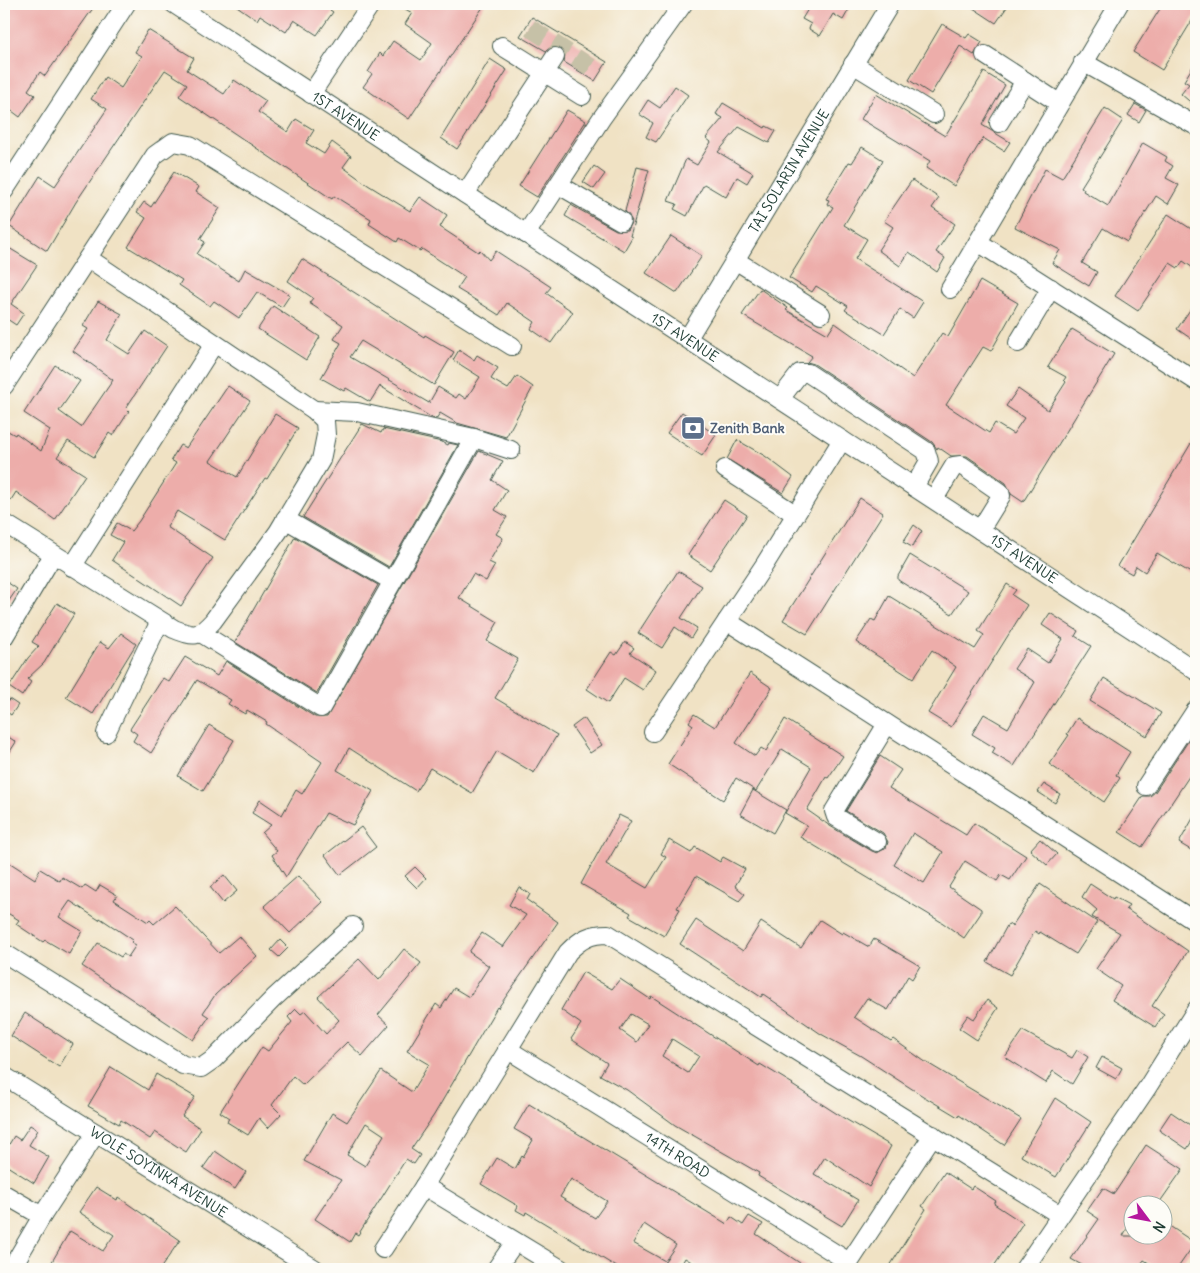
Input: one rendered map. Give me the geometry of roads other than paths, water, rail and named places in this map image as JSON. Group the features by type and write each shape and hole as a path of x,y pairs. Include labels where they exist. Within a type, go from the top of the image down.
{"street":[{"path":"4,191 126,4"},
{"name":"1ST AVENUE","path":"174,4 1196,671"},
{"path":"311,94 371,4"},
{"path":"526,234 558,184 683,4"},
{"name":"TAI SOLARIN AVENUE","path":"688,338 890,4"},
{"path":"950,288 1119,4"},
{"path":"502,46 582,96"},
{"path":"985,55 1059,103"},
{"path":"465,194 555,57"},
{"path":"1083,62 1196,126"},
{"path":"853,64 934,114"},
{"path":"999,123 1025,81"},
{"path":"4,386 9,367 88,258 155,155 173,142 190,145 512,346"},
{"path":"558,184 621,221"},
{"path":"978,242 1196,382"},
{"path":"4,523 160,621 192,636 202,634 214,621 285,519 321,460 326,435 325,421 314,410 88,258"},
{"path":"734,260 821,314"},
{"path":"1018,343 1051,288"},
{"path":"72,567 214,344"},
{"path":"780,399 800,373 808,373 926,451 928,461 914,487"},
{"path":"314,410 357,412 474,438 511,450"},
{"path":"202,634 321,708 474,438"},
{"path":"653,732 727,621 842,440"},
{"path":"934,499 954,466 960,465 1000,492 1000,496 980,530"},
{"path":"725,469 795,514"},
{"path":"285,519 392,582"},
{"path":"4,637 53,555"},
{"path":"106,733 160,621"},
{"path":"727,621 1196,922"},
{"path":"1146,786 1196,710"},
{"path":"877,842 836,817 834,811 888,724"},
{"path":"6,959 183,1065 201,1068 214,1059 274,998 353,926"},
{"path":"383,1249 568,952 581,939 596,934 608,934 1060,1214"},
{"path":"1024,1269 1147,1088 1196,1010"},
{"name":"14TH ROAD","path":"507,1049 847,1266"},
{"name":"WOLE SOYINKA AVENUE","path":"4,1076 315,1269"},
{"path":"11,1269 42,1216 96,1133"},
{"path":"847,1266 933,1135"},
{"path":"424,1186 560,1269"},
{"path":"4,1194 42,1216"},
{"path":"496,1269 515,1242"}],"tunnel":[{"path":"530,28 598,72"}],"place":[{"name":"Zenith Bank","path":"693,428"}]}
